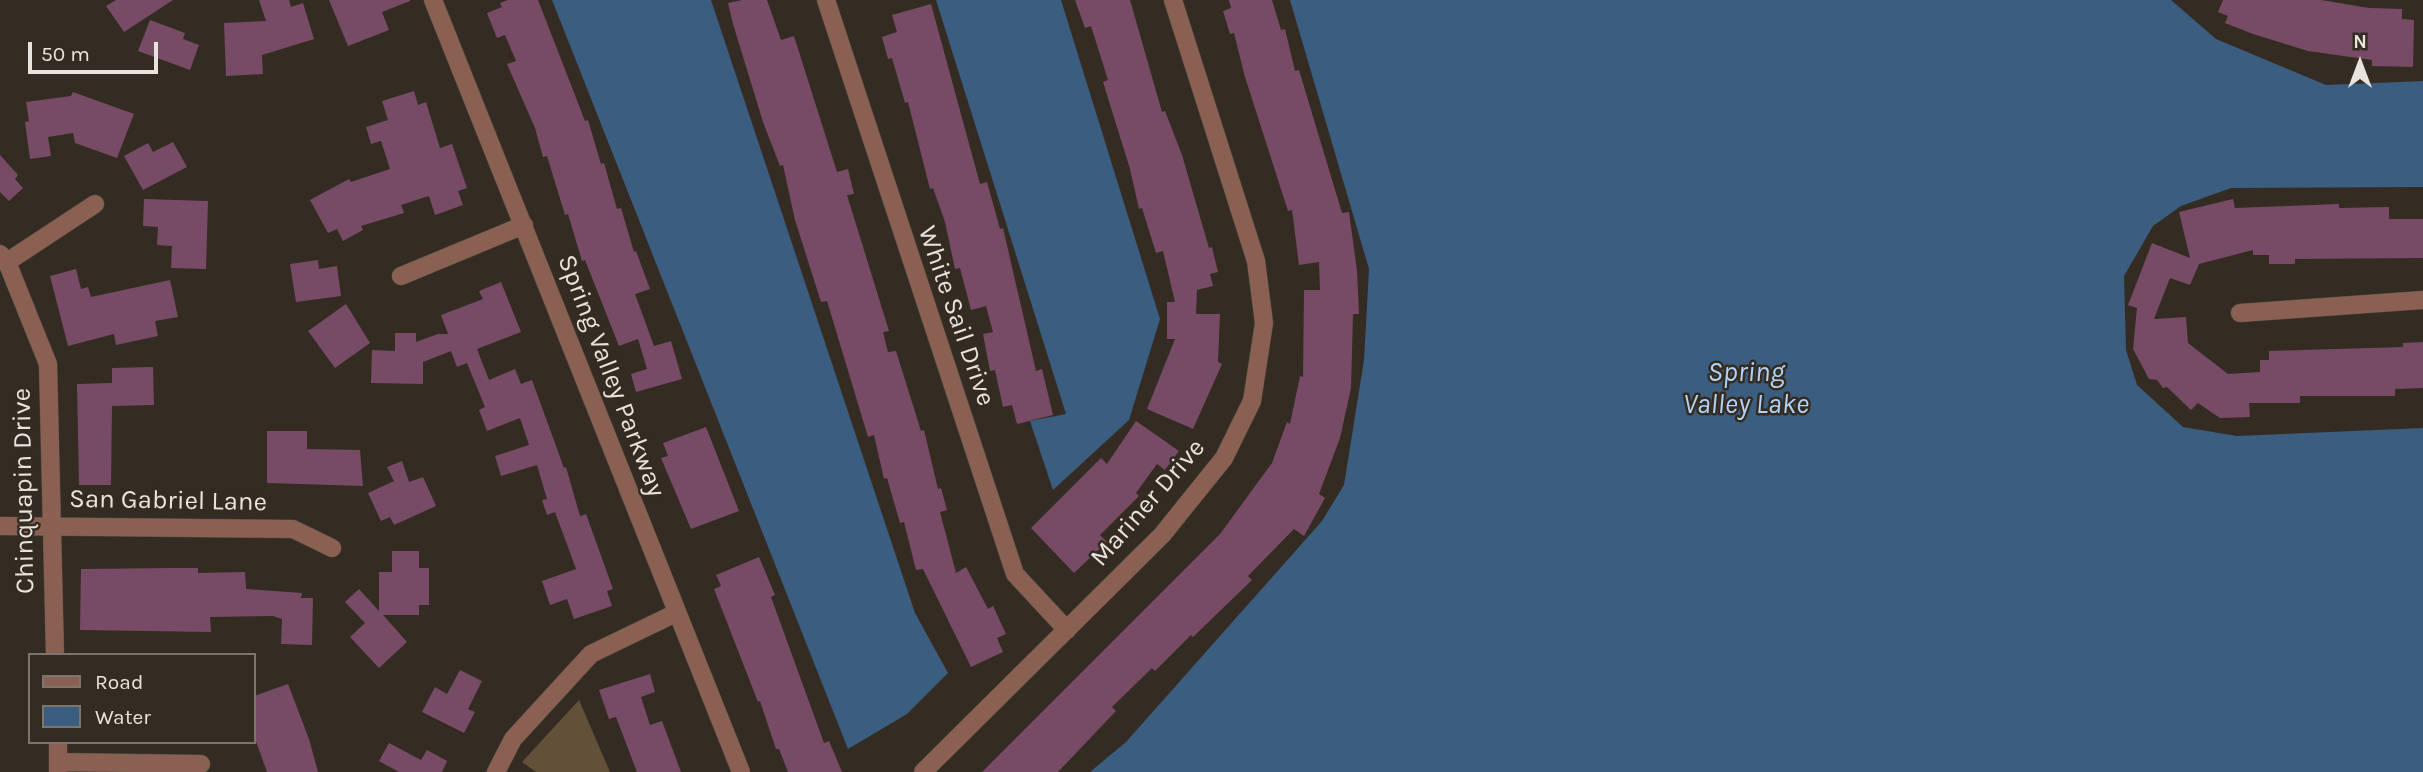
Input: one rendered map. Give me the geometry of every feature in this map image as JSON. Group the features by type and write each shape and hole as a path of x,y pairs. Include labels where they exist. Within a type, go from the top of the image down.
{"street":[{"name":"Spring Valley Parkway","path":"433,0 741,772"},
{"name":"White Sail Drive","path":"826,0 1015,574 1067,630"},
{"name":"Mariner Drive","path":"923,772 1162,535 1224,458 1252,401 1264,323 1256,261 1173,0"},
{"path":"3,258 95,204"},
{"path":"401,276 524,225"},
{"name":"Chinquapin Drive","path":"3,258 48,364 55,653"},
{"path":"2240,313 2423,300"},
{"name":"San Gabriel Lane","path":"0,526 292,529 332,548"},
{"path":"496,772 513,739 591,654 676,613"},
{"path":"58,744 58,767 201,764"}],"shaded area":[{"path":"579,700 610,772 536,772 522,762"}],"water":[{"path":"552,0 711,0 915,613 948,673 907,714 848,749"},
{"path":"936,0 1061,0 1160,319 1129,420 1053,490 1030,421 1066,414"},
{"name":"Spring Valley Lake","path":"1290,0 2171,0 2216,39 2326,85 2423,81 2423,187 2231,188 2181,206 2153,226 2124,276 2126,350 2137,385 2183,427 2237,436 2423,428 2423,772 1090,772 1126,742 1322,521 1344,485 1364,360 1369,269"}],"building":[{"path":"116,0 173,0 124,32 106,6"},
{"path":"259,0 289,0 291,7 303,3 314,39 262,55 263,74 226,76 224,23 266,21"},
{"path":"329,0 410,1 382,12 389,30 348,46"},
{"path":"508,0 538,0 585,121 588,120 617,209 621,208 634,252 636,251 650,289 635,294 654,346 671,341 682,379 636,392 631,374 647,369 638,339 619,346 585,260 582,261 547,156 543,157 535,128 507,64 516,61 505,35 497,38 487,13 502,7 500,3"},
{"path":"767,0 781,40 794,36 837,172 848,169 854,194 847,195 889,331 883,332 888,352 896,351 921,431 924,430 938,489 941,488 947,510 940,512 956,573 966,567 988,609 993,606 1006,634 997,638 1003,652 971,667 923,569 916,570 904,522 900,523 887,478 884,479 874,435 868,437 827,301 821,302 795,220 783,165 780,166 763,122 733,24 728,3"},
{"path":"1075,0 1130,0 1162,112 1165,111 1182,155 1209,248 1212,247 1218,272 1210,274 1213,286 1197,290 1196,314 1220,314 1218,362 1222,364 1193,429 1147,409 1175,339 1167,339 1167,302 1175,302 1163,251 1156,253 1142,208 1139,209 1130,169 1103,82 1108,80 1091,26 1085,28"},
{"path":"1229,0 1272,0 1281,30 1285,29 1295,71 1299,70 1342,213 1349,212 1357,271 1359,314 1353,314 1351,388 1340,438 1319,494 1325,498 1304,536 1294,529 1248,576 1252,580 1193,637 1191,635 1155,671 1152,668 1112,707 1116,711 1058,772 982,772 1220,534 1272,463 1287,422 1290,424 1300,376 1303,377 1304,290 1320,290 1319,262 1299,265 1292,210 1288,211 1245,77 1234,33 1230,34 1223,11 1231,8"},
{"path":"2223,0 2321,0 2369,8 2402,9 2402,19 2414,20 2413,67 2372,66 2372,60 2308,51 2253,34 2225,23 2228,16 2218,12"},
{"path":"931,4 980,184 987,182 1000,229 1003,228 1036,371 1042,369 1053,415 1017,424 1012,405 1003,407 995,370 990,371 983,334 993,332 986,306 971,310 960,268 955,269 945,222 933,188 930,189 908,102 905,103 892,58 888,59 882,37 897,32 892,15"},
{"path":"150,20 185,33 183,39 199,45 190,70 138,51"},
{"path":"414,91 418,105 426,102 440,148 452,144 467,188 458,191 463,205 435,215 429,196 401,205 404,213 361,226 363,230 343,241 337,229 328,233 310,200 349,179 351,182 390,169 381,141 371,144 366,127 388,120 382,101"},
{"path":"73,92 134,114 117,158 75,143 73,133 48,137 51,156 30,159 25,122 29,121 26,102 71,96"},
{"path":"173,142 187,167 143,190 124,156 148,143 153,152"},
{"path":"0,155 18,175 15,179 23,188 9,201 0,192"},
{"path":"144,199 208,201 206,269 171,268 172,246 157,245 158,227 143,226"},
{"path":"2233,199 2235,208 2339,204 2339,208 2389,207 2389,219 2423,219 2423,258 2295,259 2295,264 2269,264 2269,255 2253,255 2253,250 2199,264 2190,285 2170,278 2154,319 2186,317 2188,343 2228,374 2260,372 2260,360 2269,360 2269,351 2403,347 2403,343 2423,342 2423,388 2395,389 2395,396 2300,396 2300,403 2249,403 2250,417 2220,418 2198,403 2191,410 2167,387 2163,388 2157,380 2149,379 2133,349 2137,308 2128,305 2152,243 2190,258 2179,212"},
{"path":"318,260 319,269 337,266 341,296 296,302 290,264"},
{"path":"76,269 81,289 88,287 91,297 170,280 178,317 155,321 158,336 116,345 114,334 68,346 50,276"},
{"path":"501,282 521,332 477,349 489,380 515,369 521,384 532,380 564,468 566,467 580,516 586,514 613,589 607,591 612,606 574,619 567,599 550,605 542,581 576,569 555,512 547,515 542,500 547,499 537,465 501,476 495,456 529,445 520,418 487,431 479,410 485,407 467,363 457,367 451,351 423,362 423,384 371,383 372,350 395,351 395,333 416,333 416,342 438,334 448,334 441,315 483,299 479,291"},
{"path":"346,304 370,343 335,368 308,331"},
{"path":"153,367 154,405 112,406 111,485 79,485 77,384 112,383 112,368"},
{"path":"1136,421 1179,451 1165,470 1157,464 1136,493 1139,496 1100,535 1107,542 1074,573 1031,528 1101,458 1107,464"},
{"path":"706,427 739,511 691,529 661,458 668,456 663,443"},
{"path":"267,431 307,431 307,449 360,450 363,486 267,483"},
{"path":"402,461 409,482 423,477 436,506 394,525 390,517 381,521 368,493 394,481 387,467"},
{"path":"392,551 419,551 419,568 429,568 429,605 419,605 419,615 383,615 407,642 379,668 350,637 365,623 345,602 359,589 379,611 379,572 392,572"},
{"path":"759,557 775,595 771,597 824,743 829,741 842,772 788,772 779,749 776,749 760,701 758,702 714,589 721,586 716,575"},
{"path":"198,568 198,573 245,572 246,589 302,593 301,598 313,598 312,645 281,644 282,619 273,616 210,617 211,632 80,630 81,569"},
{"path":"460,670 482,681 468,709 475,712 464,733 422,712 435,687 447,694"},
{"path":"650,674 655,692 641,697 650,725 662,721 681,772 637,772 616,717 609,719 599,690"},
{"path":"288,684 309,739 318,772 267,772 256,742 256,695"},
{"path":"389,743 421,760 427,750 447,761 442,772 399,772 379,761"}]}
